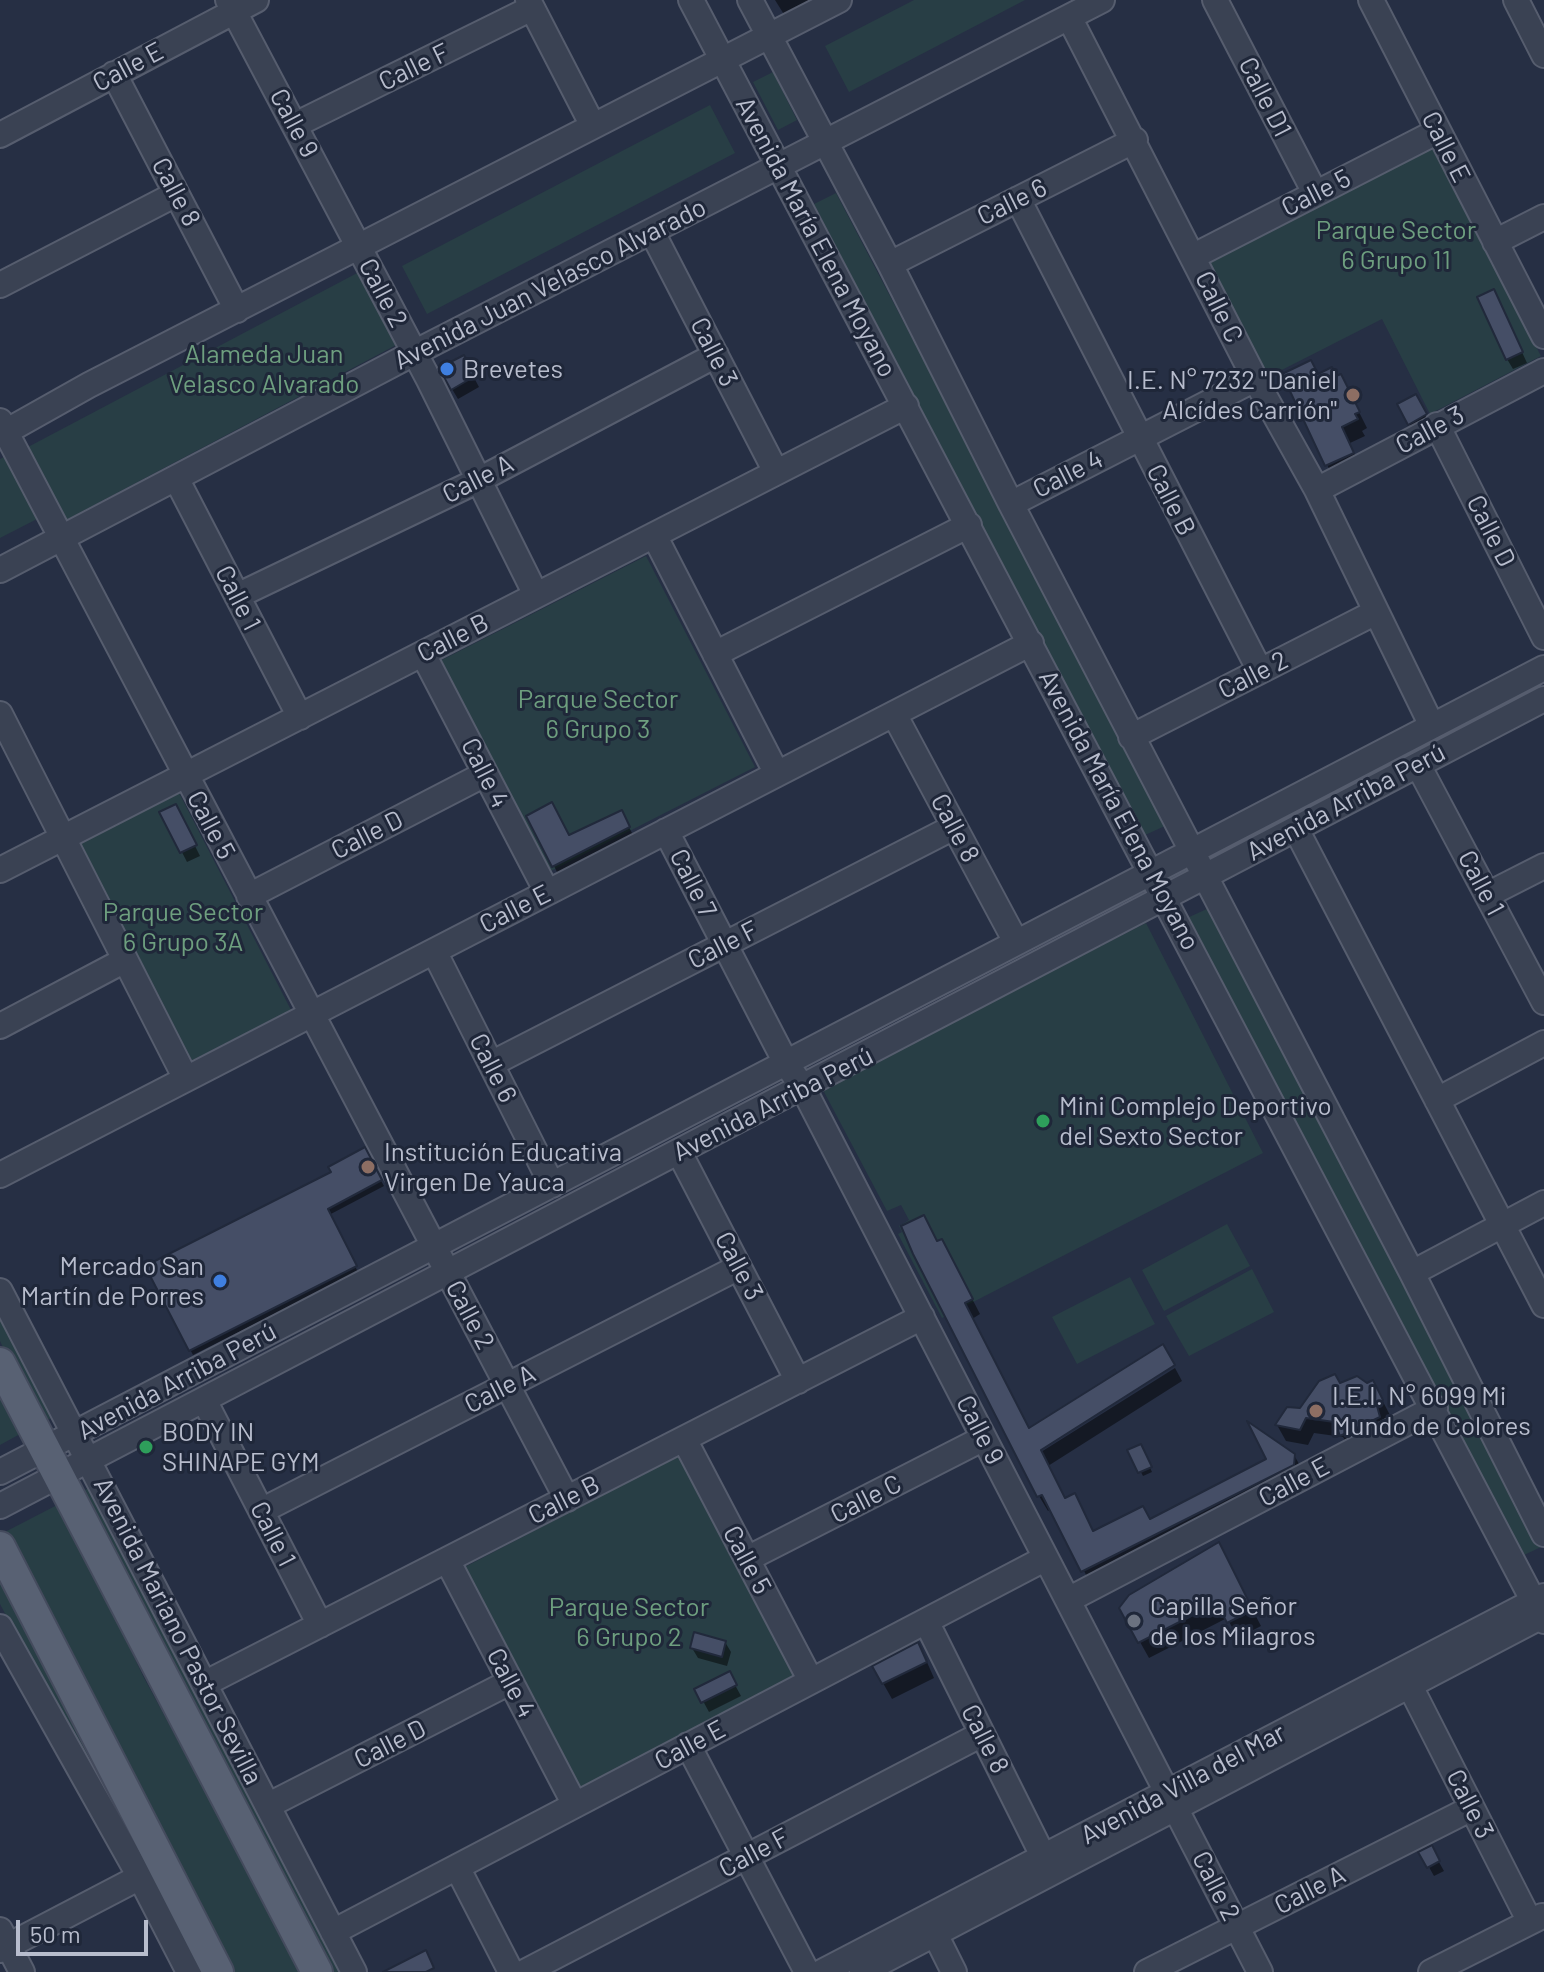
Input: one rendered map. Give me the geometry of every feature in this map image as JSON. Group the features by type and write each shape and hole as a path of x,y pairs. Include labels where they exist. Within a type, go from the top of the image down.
{"main road":[{"name":"Avenida Mariano Pastor Sevilla","path":"0,1363 317,1972"},
{"path":"0,1547 218,1972"}],"street":[{"name":"Calle E","path":"0,134 114,74 231,6 256,0"},
{"name":"Avenida María Elena Moyano","path":"691,0 1541,1610"},
{"name":"Avenida María Elena Moyano","path":"750,0 890,264 1544,1534"},
{"path":"2,429 839,0"},
{"name":"Avenida Juan Velasco Alvarado","path":"0,570 177,480 414,353 1102,0"},
{"name":"Calle D1","path":"1215,0 1315,193"},
{"path":"1516,0 1544,55"},
{"name":"Calle E","path":"1380,3 1438,131 1544,336"},
{"path":"530,4 593,126"},
{"name":"Calle F","path":"295,125 530,4"},
{"name":"Calle 9","path":"231,6 359,247"},
{"name":"Calle C","path":"1069,17 1135,140 1255,379 1317,490 1374,613 1432,726"},
{"name":"Calle 8","path":"114,74 237,310"},
{"name":"Calle 5","path":"1194,256 1438,131"},
{"name":"Calle 6","path":"890,264 1135,140"},
{"path":"0,285 176,194"},
{"name":"Calle B","path":"1018,199 1260,671"},
{"path":"1495,242 1544,217"},
{"name":"Calle 3","path":"652,232 776,472"},
{"name":"Calle 2","path":"359,247 536,595"},
{"name":"Calle A","path":"237,596 477,481 716,355"},
{"name":"Calle 3","path":"1317,490 1544,371"},
{"name":"Calle 4","path":"1011,504 1255,379"},
{"name":"Calle B","path":"0,870 906,406"},
{"name":"Calle D","path":"1437,425 1544,637"},
{"name":"Calle 5","path":"2,429 441,1259"},
{"name":"Calle 1","path":"177,480 300,717"},
{"path":"715,654 969,525"},
{"path":"654,535 777,774"},
{"name":"Calle 2","path":"1131,737 1374,613"},
{"name":"Calle E","path":"0,1175 1031,643"},
{"name":"Calle 4","path":"423,654 547,892"},
{"name":"Avenida Arriba Perú","path":"0,1472 89,1460 204,1400 441,1259 552,1185 1544,668"},
{"name":"Avenida Arriba Perú","path":"0,1506 50,1463 77,1434 441,1259 679,1152 1544,699"},
{"name":"Calle 8","path":"894,714 1016,942"},
{"path":"2,721 186,1079"},
{"name":"Calle 1","path":"1418,765 1544,1002"},
{"name":"Calle D","path":"249,896 485,774"},
{"name":"Calle F","path":"491,1064 954,827"},
{"path":"1296,829 1544,1305"},
{"name":"Calle 7","path":"666,831 786,1063"},
{"path":"1487,895 1544,866"},
{"name":"Calle 6","path":"434,951 552,1185"},
{"path":"0,1026 125,960"},
{"path":"1437,1100 1544,1043"},
{"name":"Calle 9","path":"786,1063 803,1088 1171,1800"},
{"name":"Calle 3","path":"679,1152 798,1381"},
{"path":"1412,1273 1544,1203"},
{"name":"Calle 2","path":"441,1259 567,1499"},
{"name":"Calle A","path":"261,1511 739,1267"},
{"name":"Avenida Mariano Pastor Sevilla","path":"0,1291 354,1972"},
{"name":"Calle B","path":"206,1683 922,1317"},
{"name":"Calle 1","path":"204,1400 320,1625"},
{"name":"Calle E","path":"1068,1600 1435,1408"},
{"name":"Calle C","path":"747,1559 984,1438"},
{"name":"Calle 5","path":"684,1439 811,1681"},
{"name":"Calle E","path":"333,1932 1046,1558"},
{"name":"Calle 4","path":"447,1560 575,1805"},
{"name":"Avenida Villa del Mar","path":"822,1972 1043,1856 1171,1800 1410,1686 1541,1610"},
{"name":"Avenida Villa del Mar","path":"862,1972 1171,1800 1541,1610"},
{"name":"Calle 8","path":"926,1621 1043,1856"},
{"path":"4,1643 140,1877 189,1972"},
{"name":"Calle D","path":"269,1805 510,1682"},
{"name":"Calle 3","path":"1410,1686 1472,1808 1537,1919"},
{"name":"Calle F","path":"525,1972 982,1734"},
{"path":"688,1745 807,1972"},
{"name":"Calle 2","path":"1171,1800 1260,1972"},
{"name":"Calle A","path":"1147,1972 1472,1808"},
{"path":"457,1867 511,1972"},
{"path":"22,1972 3,1942 140,1877"},
{"path":"1431,1972 1537,1919"},
{"path":"935,1934 954,1972"}],"green space":[{"path":"914,0 1025,0 849,92 825,46"},
{"path":"773,72 797,120 778,130 753,82"},
{"name":"Alameda Juan Velasco Alvarado","path":"710,105 735,153 427,314 402,266"},
{"name":"Parque Sector 6 Grupo 11","path":"1430,144 1541,356 1430,414 1382,319 1268,377 1204,257"},
{"path":"836,193 1167,825 1143,836 814,204"},
{"name":"Alameda Juan Velasco Alvarado","path":"361,271 400,343 66,520 28,447"},
{"path":"4,457 37,519 0,538 0,459"},
{"name":"Parque Sector 6 Grupo 3","path":"646,556 755,767 549,872 440,661"},
{"name":"Parque Sector 6 Grupo 3A","path":"178,791 291,1010 189,1062 75,844"},
{"path":"1209,908 1541,1547 1522,1556 1187,918"},
{"name":"Mini Complejo Deportivo del Sexto Sector","path":"1146,923 1263,1153 942,1318 898,1234 902,1232 899,1226 909,1220 901,1205 887,1211 822,1088"},
{"path":"1227,1224 1250,1266 1164,1311 1142,1270"},
{"path":"1252,1269 1274,1312 1189,1356 1166,1316"},
{"path":"1130,1277 1155,1324 1077,1364 1052,1317"},
{"path":"0,1307 58,1415 40,1423 0,1341"},
{"path":"0,1387 22,1433 0,1445"},
{"name":"Parque Sector 6 Grupo 2","path":"679,1455 796,1675 579,1788 463,1568"},
{"path":"92,1486 344,1972 332,1972 78,1494"},
{"path":"61,1503 143,1676 303,1972 232,1972 3,1533"},
{"path":"0,1571 210,1972 194,1972 0,1604"}],"building":[{"path":"1494,289 1523,352 1506,360 1477,297"},
{"path":"464,355 475,376 451,390 439,368"},
{"path":"1311,360 1318,374 1332,367 1336,376 1341,374 1360,412 1355,414 1358,419 1342,427 1354,453 1325,466 1282,374"},
{"path":"1416,394 1427,414 1408,425 1397,404"},
{"path":"552,802 569,835 622,810 630,827 552,867 526,816"},
{"path":"176,804 197,845 180,853 159,812"},
{"name":"Mercado San Martín de Porres","path":"365,1147 382,1180 328,1209 357,1266 189,1351 145,1266 331,1172 328,1167"},
{"path":"924,1215 937,1241 942,1239 973,1299 965,1303 1029,1428 1163,1344 1175,1365 1041,1450 1065,1498 1075,1493 1093,1531 1143,1506 1150,1519 1266,1459 1247,1421 1295,1454 1294,1465 1081,1572 1042,1495 1037,1497 913,1254 901,1226"},
{"path":"1335,1374 1340,1383 1357,1376 1367,1383 1373,1380 1383,1400 1377,1406 1380,1417 1340,1436 1334,1422 1306,1418 1300,1430 1275,1425 1287,1407 1300,1408 1319,1381"},
{"path":"1141,1444 1152,1467 1138,1473 1127,1450"},
{"path":"1219,1542 1253,1610 1227,1623 1217,1603 1138,1643 1119,1608 1129,1595"},
{"path":"694,1632 726,1641 722,1657 690,1648"},
{"path":"918,1642 927,1662 882,1684 872,1666"},
{"path":"730,1671 737,1685 701,1703 694,1689"},
{"path":"1432,1845 1440,1861 1427,1868 1418,1852"},
{"path":"426,1950 434,1968 426,1972 383,1972"}],"place":[{"name":"Brevetes","path":"447,369"},
{"name":"I.E. N° 7232 \"Daniel Alcídes Carrión\"","path":"1353,395"},
{"name":"Mini Complejo Deportivo del Sexto Sector","path":"1043,1121"},
{"name":"Institución Educativa Virgen De Yauca","path":"368,1167"},
{"name":"Mercado San Martín de Porres","path":"220,1281"},
{"name":"I.E.I. N° 6099 Mi Mundo de Colores","path":"1316,1411"},
{"name":"BODY IN SHINAPE GYM","path":"146,1447"},
{"name":"Capilla Señor de los Milagros","path":"1134,1621"}]}
